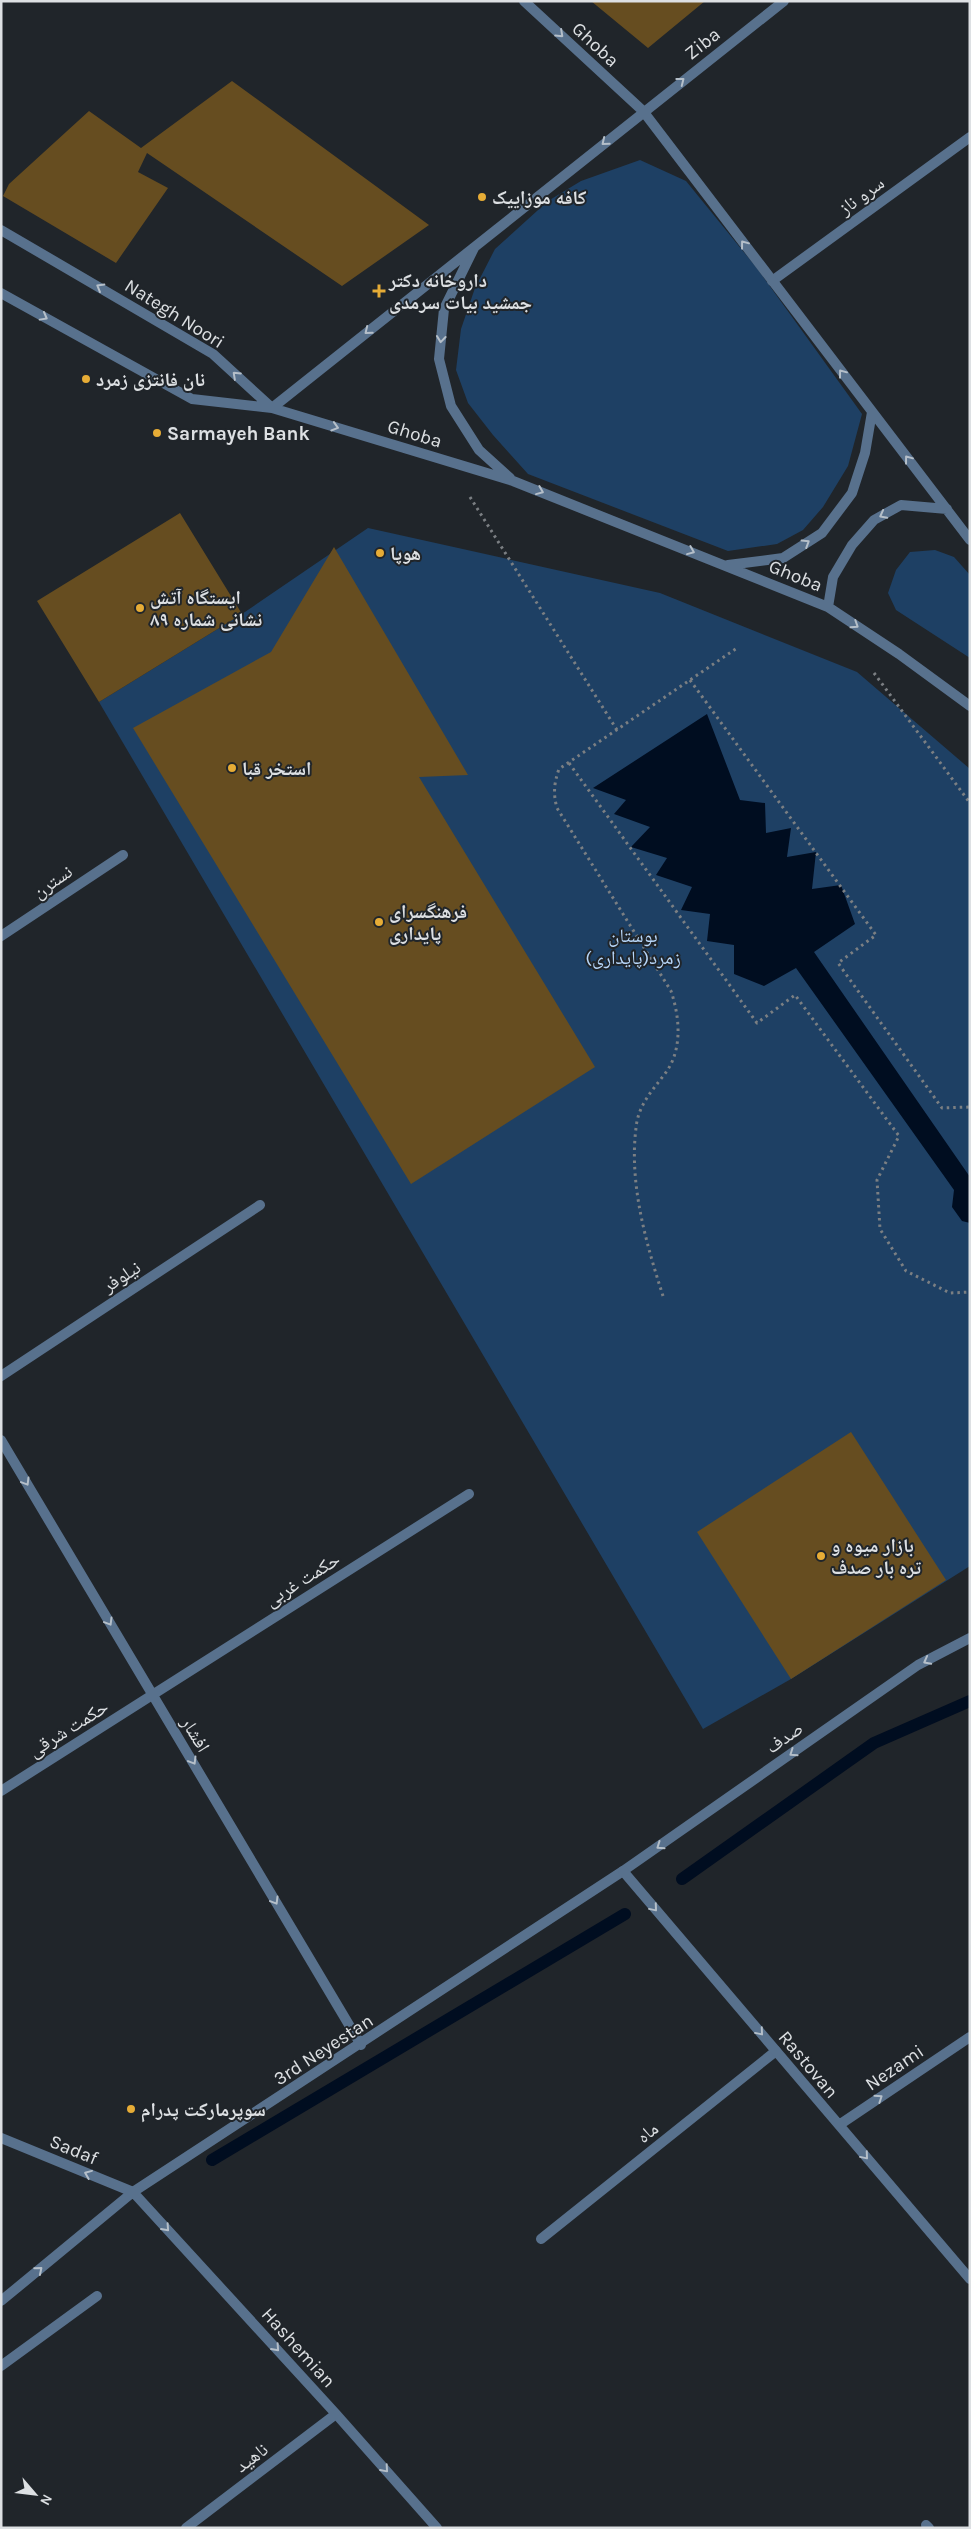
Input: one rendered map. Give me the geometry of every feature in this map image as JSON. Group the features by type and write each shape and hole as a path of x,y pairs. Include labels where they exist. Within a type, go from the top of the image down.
{"street":[{"name":"Ghoba","path":"524,1 643,111 970,540"},
{"name":"Ziba","path":"643,111 784,1"},
{"path":"1,293 192,399 272,408 643,111"},
{"name":"سرو ناز","path":"772,281 970,136"},
{"name":"Nategh Noori","path":"1,230 213,354 272,408"},
{"path":"476,245 444,309 438,359 452,406 480,450 513,481"},
{"name":"Ghoba","path":"272,408 513,481 828,607 899,654 970,706"},
{"path":"727,565 783,558 822,533 852,492 865,453 872,412"},
{"path":"828,607 833,577 852,545 874,520 901,505 947,509"},
{"name":"نسترن","path":"1,936 123,855"},
{"name":"نیلوفر","path":"1,1376 260,1205"},
{"name":"افشار","path":"1,1440 361,2045"},
{"name":"حکمت غربی","path":"153,1694 469,1494"},
{"name":"صدف","path":"623,1871 918,1665 970,1638"},
{"name":"حکمت شرقی","path":"1,1791 153,1694"},
{"name":"3rd Neyestan","path":"1,2301 133,2192 361,2045 623,1871"},
{"name":"Rastovan","path":"623,1871 970,2279"},
{"name":"Nezami","path":"839,2126 970,2037"},
{"name":"ماه","path":"541,2239 776,2051"},
{"name":"Sadaf","path":"1,2138 133,2192"},
{"name":"Hashemian","path":"133,2192 336,2414 436,2528"},
{"path":"1,2366 97,2296"},
{"name":"ناهید","path":"186,2528 336,2414"}],"path":[{"path":"447,461 617,730"},
{"path":"663,1296 651,1257 642,1217 637,1182 636,1126 641,1108 651,1089 665,1074 673,1058 678,1042 676,1007 671,991 557,808 554,795 555,781 559,769 737,648"},
{"path":"873,671 970,803"},
{"path":"690,680 876,935 838,963 942,1108 970,1107"},
{"path":"569,763 757,1022 795,995 899,1136 877,1180 880,1230 906,1271 950,1293 970,1292"}],"green space":[{"path":"640,160 686,181 756,267 862,414 848,466 823,507 803,530 777,544 728,551 528,474 493,435 468,403 456,370 461,329 475,288 495,249 548,201 581,181"},
{"name":"بوستان زمرد(پایداری)","path":"368,528 660,593 857,672 970,769 970,1566 791,1679 703,1729 99,702 242,614"},
{"path":"935,550 954,557 970,575 970,658 896,610 888,593 896,570 910,552"}],"shaded area":[{"path":"707,714 740,800 765,803 766,833 791,828 787,857 816,852 812,889 841,885 855,924 814,952 970,1177 970,1223 962,1221 952,1207 954,1190 796,968 764,986 734,974 734,945 707,941 710,914 681,910 692,887 656,875 667,858 631,847 650,827 614,814 626,800 593,788"}],"building":[{"path":"591,1 705,1 648,48"},
{"path":"232,81 429,225 342,286 147,153 138,172 168,188 116,263 3,196 9,184 89,111 141,148"},
{"name":"ایستگاه آتش نشانی شماره ۸۹","path":"180,513 242,614 99,702 37,601"},
{"name":"فرهنگسرای پایداری","path":"334,547 468,775 419,777 595,1067 411,1184 133,728 271,652"},
{"name":"بازار میوه و تره بار صدف","path":"851,1432 946,1580 791,1679 697,1532"}],"waterway":[{"path":"682,1879 874,1743 970,1701"},
{"path":"212,2160 625,1914"}],"place":[{"name":"کافه موزاییک","path":"482,197"},
{"name":"داروخانه دکتر جمشید بیات سرمدی","path":"379,291"},
{"name":"نان فانتزی زمرد","path":"86,379"},
{"name":"Sarmayeh Bank","path":"157,433"},
{"name":"هوپا","path":"380,553"},
{"name":"ایستگاه آتش نشانی شماره ۸۹","path":"140,608"},
{"name":"استخر قبا","path":"232,768"},
{"name":"فرهنگسرای پایداری","path":"379,922"},
{"name":"بازار میوه و تره بار صدف","path":"821,1556"},
{"name":"سوپرمارکت پدرام","path":"131,2109"}]}
